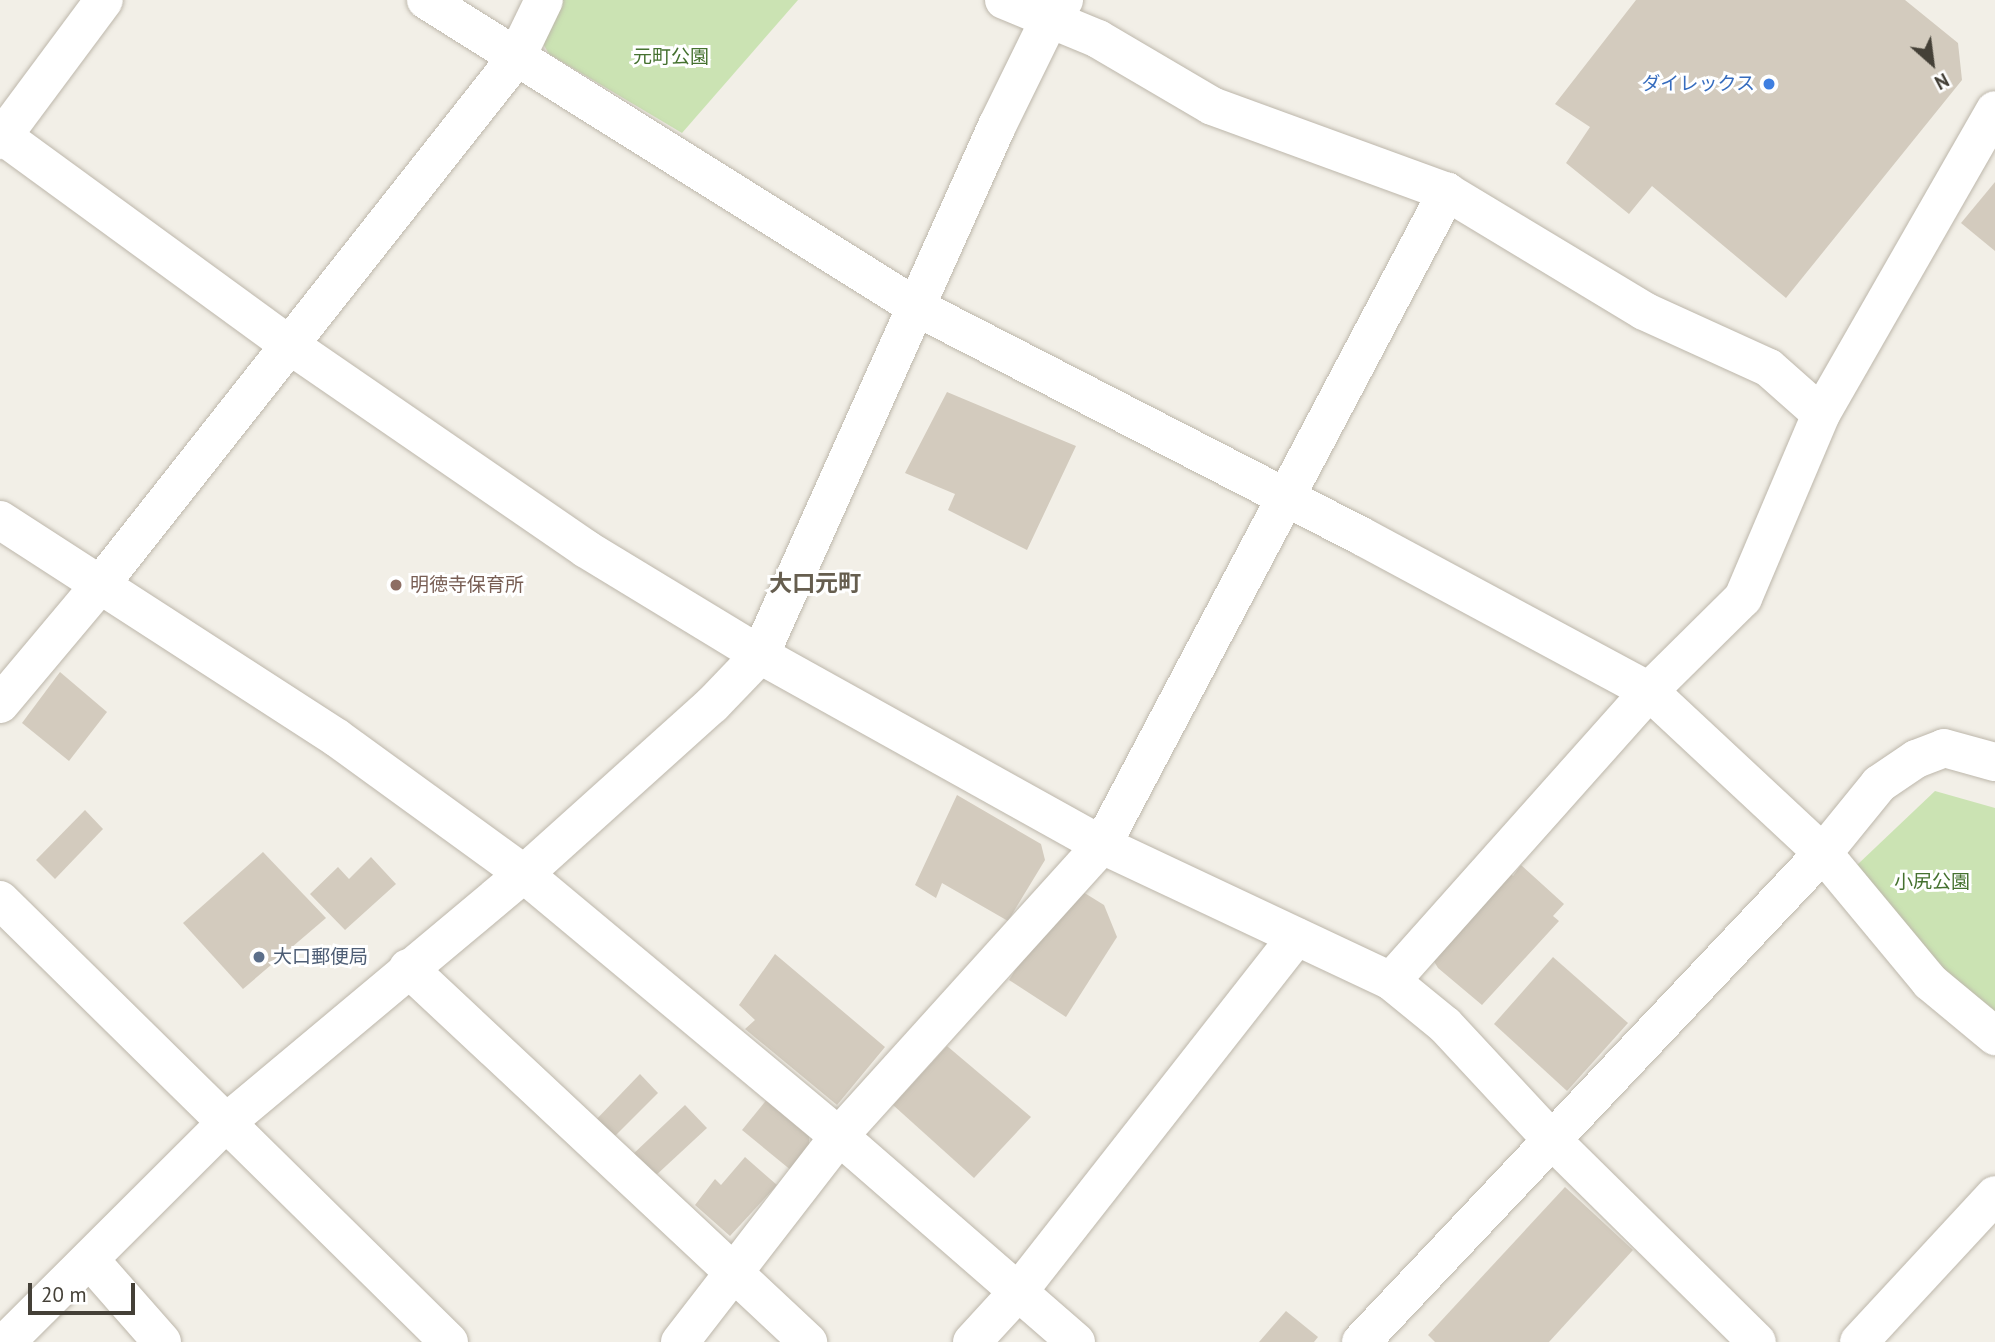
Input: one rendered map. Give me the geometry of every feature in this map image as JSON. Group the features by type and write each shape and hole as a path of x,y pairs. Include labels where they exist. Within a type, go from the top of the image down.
{"street":[{"path":"104,0 1,137 291,345 586,549 760,655 1102,845 1391,981 1446,1024 1551,1139 1757,1342"},
{"path":"426,0 918,307 1649,691 1823,853 1930,982 1995,1035"},
{"path":"0,704 100,584 291,345 516,58 544,0"},
{"path":"1004,0 1056,10 1098,39 1212,106 1447,192 1644,311 1730,346 1769,368 1821,414"},
{"path":"6,1342 227,1122 408,968 524,874 712,705 760,655 1056,10"},
{"path":"1391,981 1649,691 1743,598 1821,414 1995,110"},
{"path":"680,1342 839,1136 1102,845 1447,192"},
{"path":"0,520 337,738 524,874 839,1136 1076,1342"},
{"path":"1361,1342 1823,853 1879,784 1916,759 1944,748 1995,762"},
{"path":"0,900 449,1342"},
{"path":"972,1342 1018,1292 1296,937"},
{"path":"408,968 808,1342"},
{"path":"1859,1342 1995,1195"},
{"path":"90,1260 162,1342"}],"green space":[{"name":"元町公園","path":"561,0 798,0 682,133 549,54 542,42"},
{"name":"小尻公園","path":"1935,791 1995,808 1995,1027 1837,884"}],"building":[{"path":"1636,0 1905,0 1958,43 1962,80 1786,298 1652,186 1629,214 1566,163 1590,127 1555,104"},
{"path":"1995,182 1995,251 1961,223"},
{"path":"947,392 1076,446 1027,550 948,510 955,494 905,473"},
{"path":"60,672 107,712 69,761 22,723"},
{"path":"957,795 1041,844 1045,860 1008,921 942,883 936,898 915,885"},
{"path":"85,810 103,829 55,879 36,860"},
{"path":"263,852 326,918 243,989 183,923"},
{"path":"371,857 396,884 345,930 310,894 338,867 349,879"},
{"path":"1521,865 1564,904 1553,916 1559,921 1482,1005 1438,968 1424,945 1503,867 1513,876"},
{"path":"1070,884 1104,905 1117,937 1066,1017 1009,980"},
{"path":"775,954 885,1047 837,1105 745,1029 755,1020 739,1005"},
{"path":"1553,957 1628,1023 1567,1091 1494,1024"},
{"path":"947,1046 1031,1117 974,1178 893,1105"},
{"path":"640,1074 658,1093 608,1143 591,1125"},
{"path":"768,1098 809,1130 809,1150 792,1171 742,1130"},
{"path":"685,1105 707,1128 653,1178 631,1156"},
{"path":"745,1157 777,1185 730,1236 695,1205 715,1179 721,1185"},
{"path":"1565,1187 1633,1250 1549,1342 1435,1342 1428,1335"},
{"path":"1286,1311 1318,1337 1314,1342 1259,1342"}],"place":[{"name":"ダイレックス","path":"1769,84"},
{"name":"明徳寺保育所","path":"396,585"},
{"name":"大口郵便局","path":"259,957"}],"district":[{"name":"大口元町","path":"815,583"}]}
